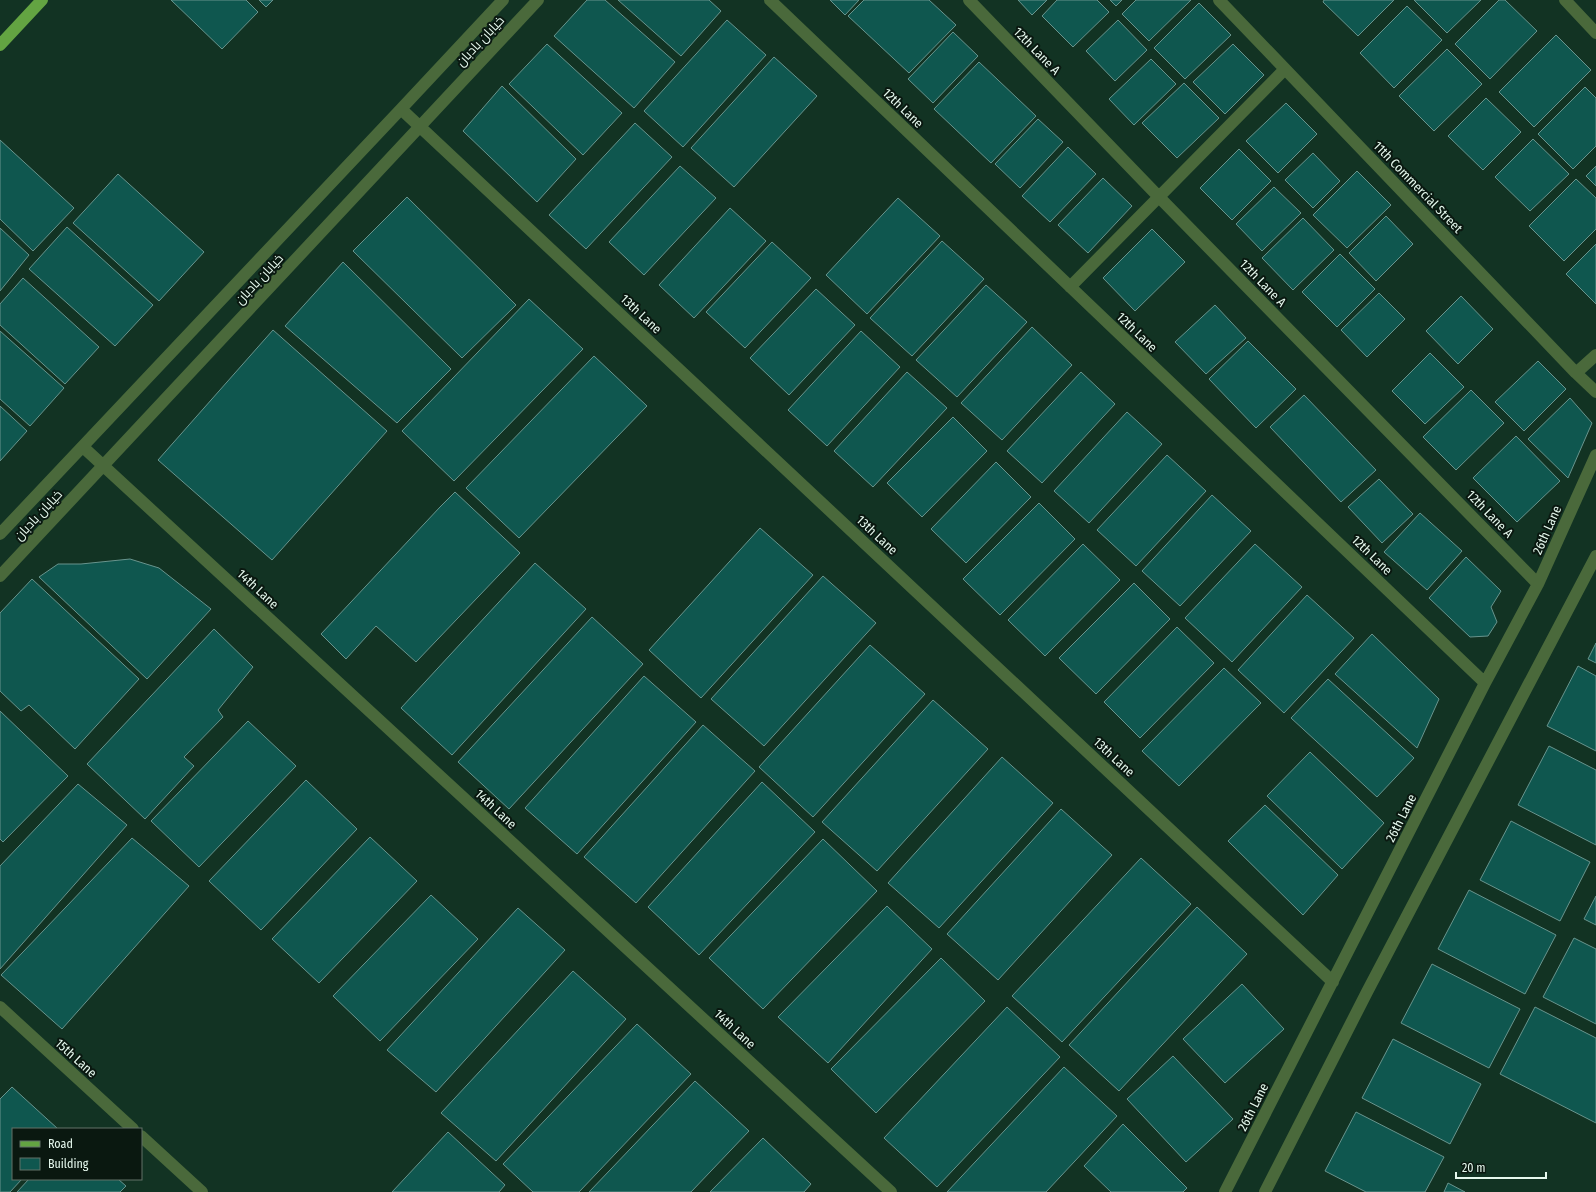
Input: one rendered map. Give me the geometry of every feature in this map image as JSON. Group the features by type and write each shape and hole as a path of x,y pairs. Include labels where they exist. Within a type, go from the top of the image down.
{"main road":[{"path":"0,45 42,0"}],"street":[{"name":"خیابان بادبان","path":"0,534 402,109 503,0"},
{"name":"خیابان بادبان","path":"0,576 538,0"},
{"name":"12th Lane","path":"770,0 1486,683"},
{"name":"12th Lane A","path":"969,0 1158,196 1538,584"},
{"name":"11th Commercial Street","path":"1219,0 1576,373 1596,392"},
{"path":"1565,0 1596,33"},
{"path":"1070,287 1158,196 1285,69"},
{"name":"13th Lane","path":"402,109 1333,982"},
{"path":"1576,373 1596,355"},
{"name":"14th Lane","path":"83,447 891,1192"},
{"name":"26th Lane","path":"1225,1192 1538,584 1596,455"},
{"path":"1265,1192 1371,985 1596,556"},
{"name":"15th Lane","path":"0,1007 132,1128"},
{"path":"142,1137 202,1192"}],"building":[{"path":"171,0 246,0 258,12 222,49"},
{"path":"259,0 273,0 266,7"},
{"path":"587,0 605,0 675,62 634,108 554,36"},
{"path":"618,0 709,0 721,11 681,56"},
{"path":"830,0 859,0 845,15"},
{"path":"864,0 929,0 956,25 909,73 848,16"},
{"path":"1018,0 1047,0 1032,15"},
{"path":"1057,0 1097,0 1109,12 1073,47 1042,16"},
{"path":"1110,0 1122,0 1116,6"},
{"path":"1136,0 1191,0 1149,41 1122,14"},
{"path":"1324,0 1394,0 1358,36 1323,2"},
{"path":"1414,0 1481,0 1447,33"},
{"path":"1499,0 1505,0 1537,31 1490,79 1455,44"},
{"path":"1199,3 1231,35 1185,79 1154,48"},
{"path":"1407,6 1442,40 1394,88 1360,53"},
{"path":"727,20 766,55 683,147 644,111"},
{"path":"1118,20 1147,50 1115,81 1086,51"},
{"path":"953,32 978,56 933,103 908,79"},
{"path":"1556,35 1591,70 1534,127 1499,92"},
{"path":"547,44 622,113 583,155 509,84"},
{"path":"1233,44 1264,75 1225,114 1193,82"},
{"path":"1447,49 1482,84 1434,131 1399,96"},
{"path":"774,57 817,96 734,187 691,148"},
{"path":"1151,59 1176,84 1134,125 1109,99"},
{"path":"979,62 1036,116 991,163 934,109"},
{"path":"1184,83 1219,118 1177,158 1142,123"},
{"path":"502,86 576,159 537,202 463,131"},
{"path":"1585,87 1596,98 1596,146 1573,169 1538,134"},
{"path":"1486,98 1521,132 1483,170 1448,136"},
{"path":"1286,103 1317,134 1278,173 1246,141"},
{"path":"1038,119 1063,142 1020,188 995,164"},
{"path":"635,123 672,157 586,249 549,215"},
{"path":"1533,139 1569,174 1530,211 1495,177"},
{"path":"0,140 74,208 33,251 0,219"},
{"path":"1068,147 1096,174 1050,222 1022,196"},
{"path":"1239,149 1271,181 1232,220 1200,188"},
{"path":"1313,153 1340,181 1313,208 1285,180"},
{"path":"680,166 716,198 644,275 609,242"},
{"path":"1596,166 1596,186 1586,176"},
{"path":"1357,171 1391,205 1347,248 1313,215"},
{"path":"118,174 204,252 159,301 73,223"},
{"path":"1103,178 1132,206 1088,253 1058,225"},
{"path":"1576,179 1596,198 1596,229 1564,261 1529,226"},
{"path":"1274,187 1301,213 1262,251 1236,224"},
{"path":"407,197 516,305 462,358 353,251"},
{"path":"898,198 940,236 867,314 826,275"},
{"path":"730,208 766,241 694,318 659,285"},
{"path":"1386,216 1413,244 1376,281 1349,253"},
{"path":"1303,218 1334,250 1293,290 1262,258"},
{"path":"67,227 153,305 115,346 29,269"},
{"path":"0,228 29,255 0,291"},
{"path":"1152,229 1185,262 1135,311 1103,278"},
{"path":"942,241 984,279 912,356 870,318"},
{"path":"772,242 811,278 745,348 706,312"},
{"path":"1596,244 1596,304 1566,274"},
{"path":"1340,254 1375,289 1337,327 1302,292"},
{"path":"343,262 451,369 397,423 285,326"},
{"path":"23,278 99,347 65,384 0,325 0,304"},
{"path":"986,285 1027,322 957,397 916,360"},
{"path":"816,289 855,325 789,395 750,358"},
{"path":"1379,293 1405,319 1367,357 1341,330"},
{"path":"1461,296 1493,329 1458,364 1426,331"},
{"path":"529,299 583,349 454,481 402,431"},
{"path":"1215,305 1246,338 1206,374 1175,342"},
{"path":"1032,327 1072,365 1002,440 961,403"},
{"path":"273,330 387,431 272,560 158,460"},
{"path":"0,331 64,388 30,426 0,399"},
{"path":"861,331 900,367 827,446 788,410"},
{"path":"1248,341 1296,389 1256,428 1209,379"},
{"path":"1430,353 1464,387 1425,424 1392,391"},
{"path":"594,356 647,406 519,538 466,488"},
{"path":"1538,361 1566,389 1524,431 1495,402"},
{"path":"907,372 947,408 873,487 834,451"},
{"path":"1081,372 1115,404 1042,483 1007,451"},
{"path":"1471,390 1504,423 1456,470 1423,437"},
{"path":"1304,395 1376,470 1341,502 1270,427"},
{"path":"1570,398 1592,423 1568,478 1528,439"},
{"path":"0,406 27,431 0,461"},
{"path":"1127,412 1162,444 1089,523 1054,491"},
{"path":"953,417 987,451 922,517 887,483"},
{"path":"1516,436 1560,481 1517,522 1473,478"},
{"path":"1167,455 1206,491 1136,566 1097,530"},
{"path":"996,462 1031,497 966,563 931,529"},
{"path":"1379,479 1413,514 1382,543 1348,507"},
{"path":"455,492 520,553 416,662 376,626 346,659 321,634"},
{"path":"1212,495 1251,531 1180,606 1142,571"},
{"path":"1039,503 1075,539 1000,615 963,579"},
{"path":"1420,513 1462,551 1427,590 1384,552"},
{"path":"760,528 813,575 701,698 649,650"},
{"path":"1083,544 1120,580 1045,656 1008,620"},
{"path":"1255,544 1302,587 1232,662 1185,618"},
{"path":"1466,557 1501,591 1491,607 1497,622 1488,636 1470,637 1429,598"},
{"path":"130,559 159,568 211,609 147,679 39,577 58,564 81,564"},
{"path":"535,563 586,609 452,755 401,708"},
{"path":"823,576 876,623 764,746 711,699"},
{"path":"32,579 139,679 75,749 29,705 21,711 0,691 0,613"},
{"path":"1134,583 1170,619 1096,694 1059,658"},
{"path":"1307,595 1354,638 1284,713 1238,670"},
{"path":"592,617 643,664 509,809 458,762"},
{"path":"1177,627 1214,663 1140,738 1104,702"},
{"path":"214,629 253,667 218,710 223,717 184,757 194,766 145,819 87,764"},
{"path":"1372,634 1439,699 1417,748 1335,674"},
{"path":"1596,643 1596,663 1588,659"},
{"path":"870,645 925,694 813,817 759,767"},
{"path":"1578,666 1596,676 1596,751 1547,726"},
{"path":"1224,668 1261,703 1179,786 1142,751"},
{"path":"644,676 696,722 577,854 525,808"},
{"path":"1328,679 1414,758 1377,797 1291,718"},
{"path":"933,700 988,749 877,871 822,822"},
{"path":"0,711 68,776 3,842 0,839"},
{"path":"248,721 296,766 199,867 151,821"},
{"path":"703,725 755,771 636,903 584,857"},
{"path":"1549,746 1596,770 1596,845 1518,805"},
{"path":"1310,752 1384,823 1342,869 1267,796"},
{"path":"1002,757 1053,803 939,928 888,883"},
{"path":"306,780 357,829 261,930 209,881"},
{"path":"762,782 815,832 699,955 648,907"},
{"path":"78,784 127,825 0,969 0,866"},
{"path":"1265,805 1338,875 1303,915 1228,841"},
{"path":"1061,809 1112,855 998,980 947,934"},
{"path":"1511,821 1590,862 1560,921 1480,880"},
{"path":"370,837 417,881 319,983 272,939"},
{"path":"132,838 189,886 62,1029 1,975"},
{"path":"823,839 877,891 763,1009 709,958"},
{"path":"1141,858 1191,904 1062,1042 1012,996"},
{"path":"1469,890 1556,935 1525,994 1438,949"},
{"path":"431,895 478,939 380,1041 333,996"},
{"path":"1596,896 1596,925 1584,919"},
{"path":"887,906 932,949 828,1063 778,1017"},
{"path":"1197,907 1247,954 1119,1091 1069,1045"},
{"path":"518,908 565,950 436,1092 387,1050"},
{"path":"1574,938 1596,949 1596,1024 1543,997"},
{"path":"941,958 985,1001 876,1113 831,1069"},
{"path":"1432,964 1520,1009 1489,1068 1401,1023"},
{"path":"573,971 626,1019 496,1161 441,1113"},
{"path":"1242,984 1284,1029 1225,1083 1183,1039"},
{"path":"1007,1007 1060,1057 937,1187 884,1138"},
{"path":"1535,1007 1596,1038 1596,1123 1500,1074"},
{"path":"637,1024 691,1074 579,1192 533,1192 503,1164"},
{"path":"1393,1039 1481,1084 1450,1144 1362,1098"},
{"path":"1173,1056 1233,1119 1186,1162 1127,1099"},
{"path":"1064,1067 1117,1116 1046,1192 947,1192"},
{"path":"695,1081 749,1131 691,1192 589,1192"},
{"path":"12,1087 57,1128 12,1128 12,1180 21,1180 10,1192 0,1192 0,1099"},
{"path":"1356,1112 1444,1157 1425,1192 1366,1192 1325,1171"},
{"path":"1123,1124 1187,1188 1183,1192 1111,1192 1084,1166"},
{"path":"448,1132 505,1185 499,1192 392,1192"},
{"path":"763,1138 811,1184 804,1192 710,1192"},
{"path":"28,1180 119,1180 126,1186 120,1192 17,1192"},
{"path":"1448,1183 1465,1192 1444,1192"}]}
